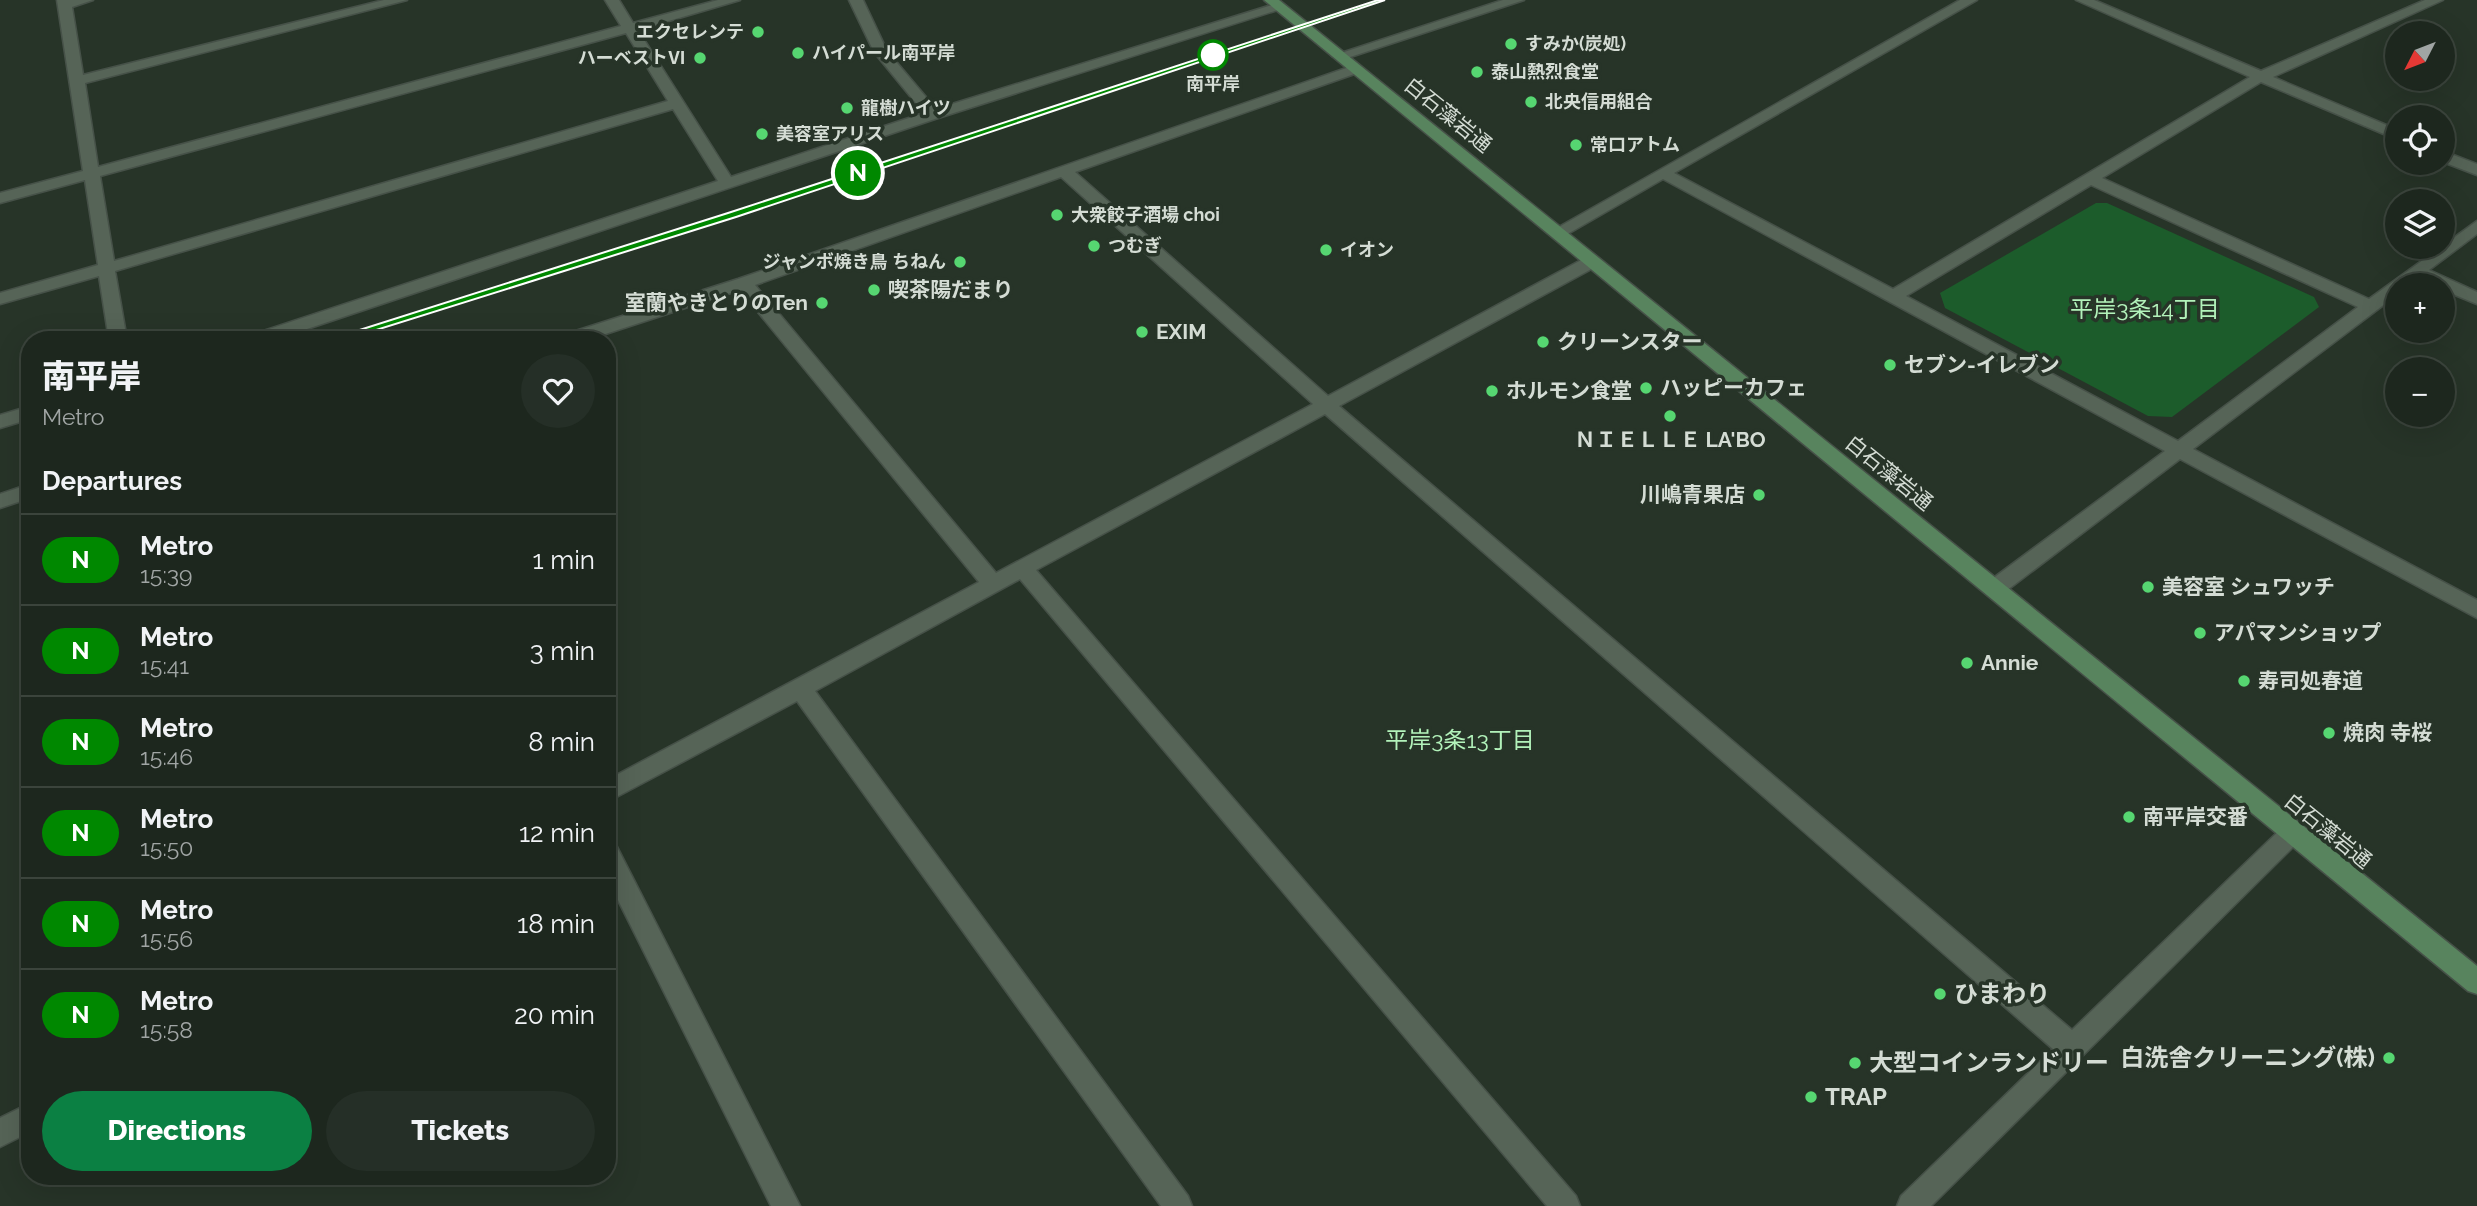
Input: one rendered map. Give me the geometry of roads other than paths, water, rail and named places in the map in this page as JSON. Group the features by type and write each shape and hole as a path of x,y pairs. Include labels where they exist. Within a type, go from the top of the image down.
{"main road":[{"name":"白石藻岩通","path":"1275,4 2477,982"}],"street":[{"path":"86,0 65,2 117,331"},
{"path":"77,81 400,0"},
{"path":"612,0 729,185"},
{"path":"0,198 733,0"},
{"path":"856,0 881,52 933,115"},
{"path":"1339,56 1517,0"},
{"path":"1558,232 1970,0"},
{"path":"2083,0 2385,130"},
{"path":"1892,298 2260,77 2436,0"},
{"path":"282,331 1275,4"},
{"path":"594,331 1066,173 1355,69"},
{"path":"0,299 677,103"},
{"path":"2455,161 2477,170"},
{"path":"1066,173 1324,403 2071,1047"},
{"path":"1663,173 2477,610"},
{"path":"2089,178 2370,306"},
{"path":"1996,589 2477,226"},
{"path":"616,787 1023,569 1324,403 1591,262"},
{"path":"2416,271 2477,299"},
{"path":"744,283 993,584"},
{"path":"0,422 21,415"},
{"path":"0,501 21,494"},
{"path":"1023,569 1566,1206"},
{"path":"800,688 1178,1206"},
{"path":"1911,1206 2293,832"},
{"path":"616,871 786,1206"},
{"path":"0,1133 21,1121"}],"metro line":[{"name":"N","path":"362,331 732,215 1381,0"}],"place":[{"name":"エクセレンテ","path":"758,32"},
{"name":"すみか(炭処)","path":"1511,44"},
{"name":"ハイパール南平岸","path":"798,53"},
{"name":"南平岸","path":"1213,55"},
{"name":"ハーベストⅥ","path":"700,58"},
{"name":"泰山熱烈食堂","path":"1477,72"},
{"name":"北央信用組合","path":"1531,102"},
{"name":"龍樹ハイツ","path":"847,108"},
{"name":"美容室アリス","path":"762,134"},
{"name":"常口アトム","path":"1576,145"},
{"name":"大衆餃子酒場 choi","path":"1057,215"},
{"name":"つむぎ","path":"1094,246"},
{"name":"イオン","path":"1326,250"},
{"name":"ジャンボ焼き鳥 ちねん","path":"960,262"},
{"name":"喫茶陽だまり","path":"874,290"},
{"name":"室蘭やきとりのTen","path":"822,303"},
{"name":"EXIM","path":"1142,332"},
{"name":"クリーンスター","path":"1543,342"},
{"name":"セブン-イレブン","path":"1890,365"},
{"name":"ハッピーカフェ","path":"1646,388"},
{"name":"ホルモン食堂","path":"1492,391"},
{"name":"ＮＩＥＬＬＥ LA'BO","path":"1670,416"},
{"name":"川嶋青果店","path":"1759,495"},
{"name":"美容室 シュワッチ","path":"2148,587"},
{"name":"アパマンショップ","path":"2200,633"},
{"name":"Annie","path":"1967,663"},
{"name":"寿司処春道","path":"2244,681"},
{"name":"焼肉 寺桜","path":"2329,733"},
{"name":"南平岸交番","path":"2129,817"},
{"name":"ひまわり","path":"1940,994"},
{"name":"白洗舎クリーニング(株)","path":"2389,1058"},
{"name":"大型コインランドリー","path":"1855,1063"},
{"name":"TRAP","path":"1811,1097"}],"district":[{"name":"平岸3条14丁目","path":"2145,309"},
{"name":"平岸3条13丁目","path":"1460,740"}]}
